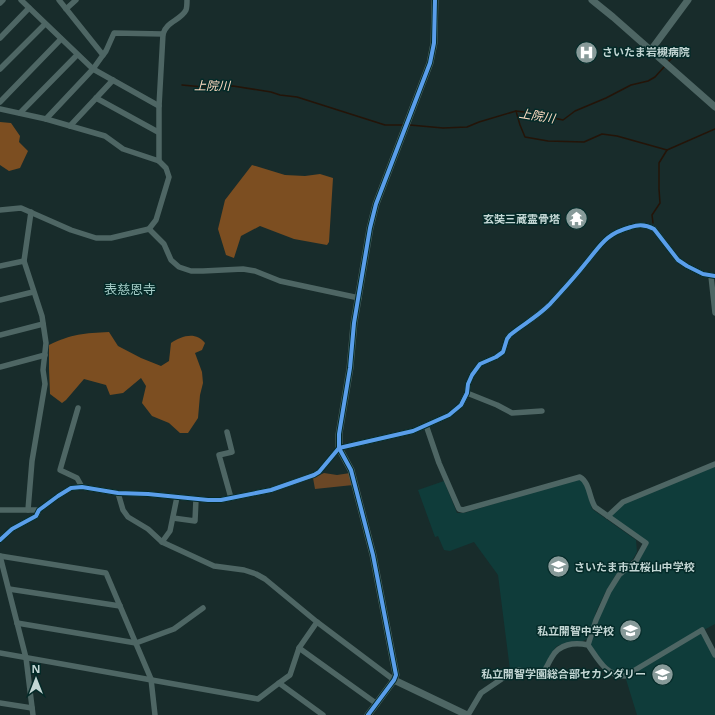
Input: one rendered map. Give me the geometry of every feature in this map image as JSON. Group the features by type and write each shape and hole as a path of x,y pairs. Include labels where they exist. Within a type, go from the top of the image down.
{"street":[{"path":"0,3 3,0"},
{"path":"21,0 93,69 159,106"},
{"path":"58,0 103,55"},
{"path":"66,8 76,0"},
{"path":"159,161 158,132 162,34 168,26 187,9 187,0"},
{"path":"0,540 12,529 36,516 39,510 71,488 82,487 118,493 208,500 231,498 271,490 314,475 322,469 339,448 340,427 350,368 354,323 370,228 376,204 430,63 434,43 435,0"},
{"path":"592,0 715,107"},
{"path":"651,50 688,0"},
{"path":"0,38 29,8"},
{"path":"0,69 45,24"},
{"path":"46,119 93,69 106,51 114,33 162,34"},
{"path":"0,102 61,39"},
{"path":"20,113 77,55"},
{"path":"70,126 113,80"},
{"path":"96,98 158,132"},
{"path":"0,109 46,119 105,136 123,149 159,161 166,168 169,177 156,220 149,230 111,238 96,238 71,230 21,208 0,210"},
{"path":"28,510 32,461 45,384 44,370 46,342 42,316 24,262 31,212"},
{"path":"339,448 413,431 449,415 461,405 467,393 468,384 472,375 480,364 503,352 507,339 510,335 548,306 586,264 598,246 618,230 636,225 649,226 654,230 678,260 687,266 713,276 715,313"},
{"path":"149,230 164,244 171,260 179,267 191,271 243,269 255,271 280,281 359,298"},
{"path":"0,266 24,262"},
{"path":"0,300 33,292"},
{"path":"0,335 43,324"},
{"path":"0,367 45,355"},
{"path":"467,393 497,405 512,413 542,411"},
{"path":"78,408 60,470 76,478 82,487"},
{"path":"426,425 439,464 459,509 463,510 580,477 585,480 595,507 646,543 636,561 619,575 608,591 588,645"},
{"path":"227,432 232,452 219,455 231,498"},
{"path":"339,448 346,458 351,470 373,556 396,675 394,680 368,715"},
{"path":"608,516 623,502 715,464"},
{"path":"118,493 123,510 128,517 148,529 162,542 214,566 244,570 265,579 317,622 394,680 468,715 481,693 506,676 518,670 542,674 548,667 555,652 561,646 580,643 588,645 605,670 621,676 625,676 702,630 715,655"},
{"path":"162,542 170,530 174,518 177,497"},
{"path":"174,518 194,521 196,499"},
{"path":"0,510 39,510"},
{"path":"33,715 26,658 0,556 106,573 150,679 155,715"},
{"path":"9,590 120,606"},
{"path":"17,623 136,643 174,629 203,608"},
{"path":"0,653 258,699 290,675 299,648 317,622"},
{"path":"299,648 376,704"},
{"path":"279,683 323,715"},
{"path":"0,703 32,708"}],"shaded area":[{"path":"0,122 11,123 20,136 19,142 28,151 20,168 9,171 0,165"},
{"path":"252,165 285,175 305,176 320,174 333,178 329,242 327,245 294,239 260,226 241,236 234,258 226,255 218,229 225,200"},
{"path":"109,332 118,346 161,366 169,361 171,343 175,340 193,336 201,339 205,343 202,350 195,353 202,372 203,383 200,395 198,418 188,433 180,433 169,423 152,416 142,403 146,386 141,378 123,393 110,395 106,385 84,379 62,403 50,394 49,345 65,338 78,335"},
{"path":"715,465 715,624 702,631 715,655 715,715 637,715 625,676 605,670 588,645 596,620 619,575 636,561 646,543 608,516 623,502"},
{"path":"324,473 337,475 350,473 353,485 315,489 313,478"},
{"name":"さいたま市立桜山中学校","path":"580,478 584,480 592,509 636,540 637,552 633,559 615,576 606,591 596,612 590,638 580,642 567,643 557,646 544,670 535,671 527,668 510,670 498,575 474,542 450,551 444,550 438,536 435,537 418,490 444,481 457,513 464,513"}],"waterway":[{"name":"上院川","path":"668,62 672,58"},
{"name":"上院川","path":"410,125 443,128 467,127 516,111 563,120 575,111 606,98 631,85 648,81 655,77 664,67"},
{"name":"上院川","path":"182,85 203,87 233,86 271,92 280,95 297,97 385,125 404,125"},
{"path":"516,111 525,137 548,141 584,142 602,134 617,136 667,150"},
{"path":"653,223 652,215 660,203 659,163 667,150 715,129"}],"cycle path":[{"path":"368,715 394,680 396,675 373,555 351,470 339,448 339,434 350,368 354,323 370,228 376,204 430,63 434,43 435,0"},
{"path":"0,540 12,529 36,516 39,510 71,488 82,487 118,493 221,500 271,490 314,475 319,472 339,448 413,431 449,415 461,405 467,393 468,384 472,375 480,364 503,352 507,339 510,335 549,305 604,241 622,230 640,225 654,229 678,260 703,274 715,276"}],"place":[{"name":"さいたま岩槻病院","path":"587,52"},
{"name":"玄奘三蔵霊骨塔","path":"576,219"},
{"name":"さいたま市立桜山中学校","path":"558,567"},
{"name":"私立開智中学校","path":"630,631"},
{"name":"私立開智学園総合部セカンダリー","path":"662,674"}],"district":[{"name":"表慈恩寺","path":"130,289"}]}
